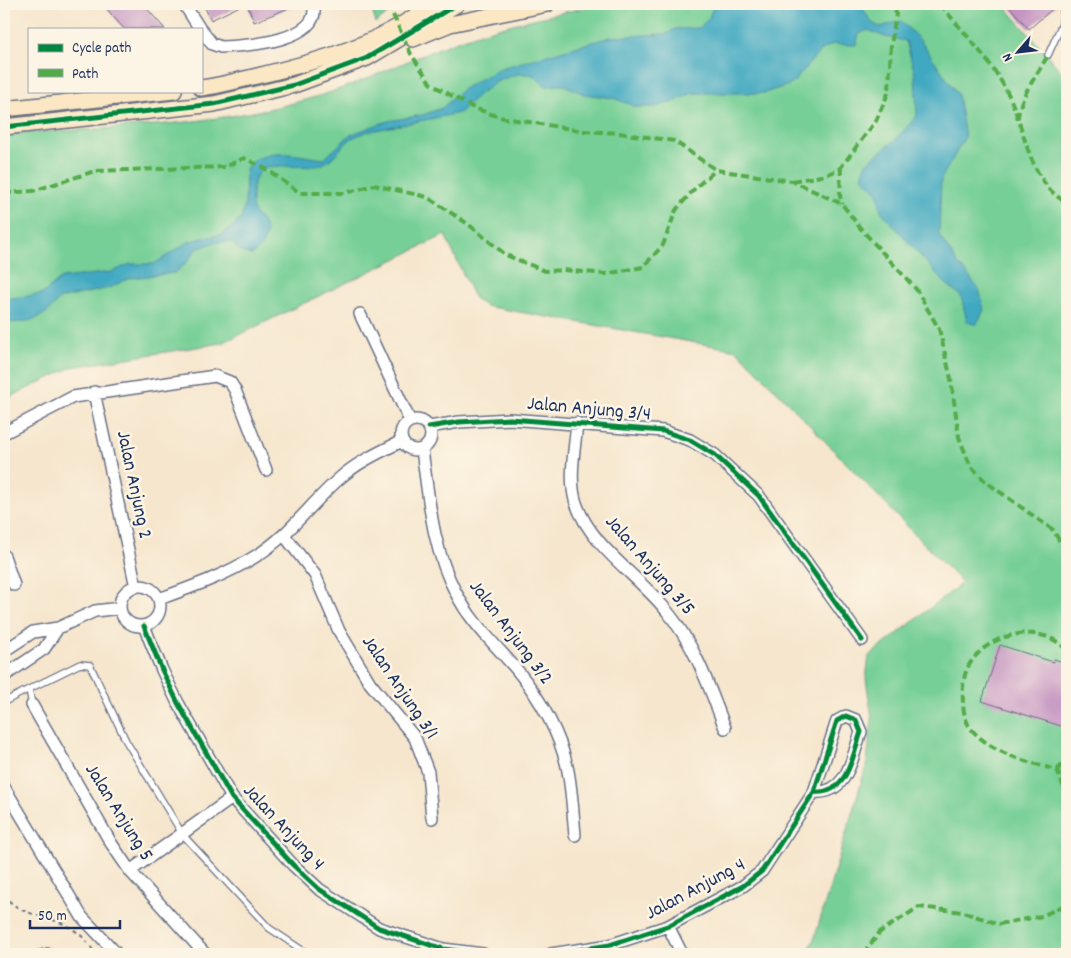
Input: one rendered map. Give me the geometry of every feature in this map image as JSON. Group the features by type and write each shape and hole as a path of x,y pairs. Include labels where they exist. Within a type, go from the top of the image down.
{"street":[{"path":"184,4 200,28"},
{"path":"202,30 212,44 221,47 280,39 309,26 314,18 313,4"},
{"path":"409,22 424,4"},
{"path":"202,88 288,69 365,44 409,22 432,4"},
{"path":"368,58 457,4"},
{"path":"4,127 214,104 294,84 368,58 450,24 547,4"},
{"path":"4,109 165,92"},
{"path":"360,314 410,421"},
{"path":"4,434 73,397 94,392 216,376 230,382 235,390 266,470"},
{"name":"Jalan Anjung 2","path":"94,392 136,587"},
{"name":"Jalan Anjung 3/4","path":"429,427 459,422 510,419 663,431 690,440 715,455 759,496 862,640"},
{"path":"421,420 429,427 432,438 430,443 422,450 410,450 402,441 403,427 410,421 421,420"},
{"name":"Jalan Anjung 3/5","path":"577,423 573,484 576,502 585,522 597,539 666,610 682,632 700,662 725,728"},
{"path":"159,600 218,577 257,556 284,535 340,478 359,463 402,441"},
{"name":"Jalan Anjung 3/2","path":"422,450 435,541 443,568 457,595 477,626 526,682 548,717 561,746 568,771 575,835"},
{"name":"Jalan Anjung 3/1","path":"284,535 315,576 339,631 370,684 415,738 428,772 432,818"},
{"path":"4,556 14,585"},
{"path":"136,587 150,589 159,600 158,616 144,626 128,623 122,616 120,608 124,594 136,587"},
{"path":"4,651 33,632 58,628 89,613 120,608"},
{"name":"Jalan Anjung 4","path":"144,626 178,703 232,798 293,864 319,888 379,928 443,949 484,954"},
{"path":"4,676 44,649 58,628"},
{"name":"Jalan Anjung 5","path":"32,705 111,843 130,871 205,954"},
{"name":"Jalan Anjung 4","path":"551,954 610,945 668,926 743,886 762,871 814,792 837,721 846,716 856,720 861,732 845,779 832,790 814,792"},
{"path":"4,787 82,917 117,954"},
{"path":"130,871 232,798"},
{"path":"668,926 682,954"}],"lane":[{"path":"1048,55 1062,24 1064,4"},
{"path":"4,702 80,664 90,665 126,741 183,834 269,928 308,954"},
{"path":"29,689 32,705"},
{"path":"38,954 46,950 54,954"}],"path":[{"path":"4,894 17,908 48,917 72,928 83,936 94,954"}],"green space":[{"path":"370,4 400,4 376,23"},
{"path":"603,4 1003,4 1067,78 1067,954 807,954 815,937 867,763 872,718 866,679 869,656 962,583 737,350 485,306 476,300 472,293 445,235 222,343 72,367 4,400 4,134 159,125 198,121 275,108 333,91 436,49 493,29"}],"water":[{"path":"714,4 734,4 738,6 758,4 795,8 799,4 860,4 872,23 880,27 901,21 920,40 958,95 965,137 941,179 939,235 956,261 979,289 984,310 976,325 967,321 961,296 943,281 881,211 878,193 862,177 866,163 894,141 917,116 915,74 906,41 885,37 868,30 859,34 856,45 833,44 820,51 792,84 764,93 692,93 674,102 654,107 636,107 613,98 584,94 564,85 546,86 531,74 517,74 498,81 479,94 459,113 366,132 352,138 333,157 320,165 304,167 277,166 263,170 258,174 254,182 252,203 255,212 264,225 266,234 260,248 252,255 241,252 232,242 215,242 197,249 175,273 130,278 109,288 59,299 47,312 35,319 4,323 4,299 42,294 62,278 112,272 130,264 154,264 190,241 223,234 241,219 245,204 246,168 263,156 293,154 324,159 350,135 388,121 423,115 442,108 463,89 498,69 610,37 666,34 675,29 699,28 709,18"}],"building":[{"path":"113,4 143,4 164,28 123,28 107,9"},
{"path":"203,4 244,4 211,20"},
{"path":"247,4 299,4 254,22"},
{"path":"1007,4 1058,4 1029,29"},
{"path":"1000,645 1053,662 1054,659 1067,663 1067,728 982,701"}],"marked path":[{"path":"388,4 411,54 431,84 472,107 499,117 583,131 619,133 674,141 716,170 792,181 842,204 861,229 916,289 939,329 951,379 959,437 970,465 986,482 1053,530 1067,553"},
{"path":"792,181 836,171 876,121 889,91 891,45 896,14 894,4"},
{"path":"940,4 983,55 998,77 1012,103 1035,166 1053,193 1067,203"},
{"path":"1018,118 1025,94 1048,55"},
{"path":"4,193 33,191 95,171 225,167 244,158 268,170 300,193 345,193 374,185 427,197 468,224 506,255 545,271 563,270 606,274 643,267 663,245 676,210 696,187 716,170"},
{"path":"841,167 840,196 842,204"},
{"path":"1067,650 1056,641 1044,636 1017,634 1003,638 980,652 971,662 965,676 963,691 964,713 972,730 980,738 1000,751 1057,770 1067,795"},
{"path":"1057,770 1067,760"},
{"path":"863,954 880,932 919,907 963,912 999,924 1042,916 1067,904"}],"cycle path":[{"path":"4,127 214,104 294,85 367,58 457,4"},
{"path":"429,427 459,422 510,419 663,431 690,440 715,455 759,496 862,640"},
{"path":"144,626 178,703 232,798 293,865 319,889 379,928 443,949 483,954"},
{"path":"551,954 610,945 668,926 743,886 762,871 814,792 837,721 846,716 856,720 861,732 847,772 834,787 825,791 814,792"}]}
